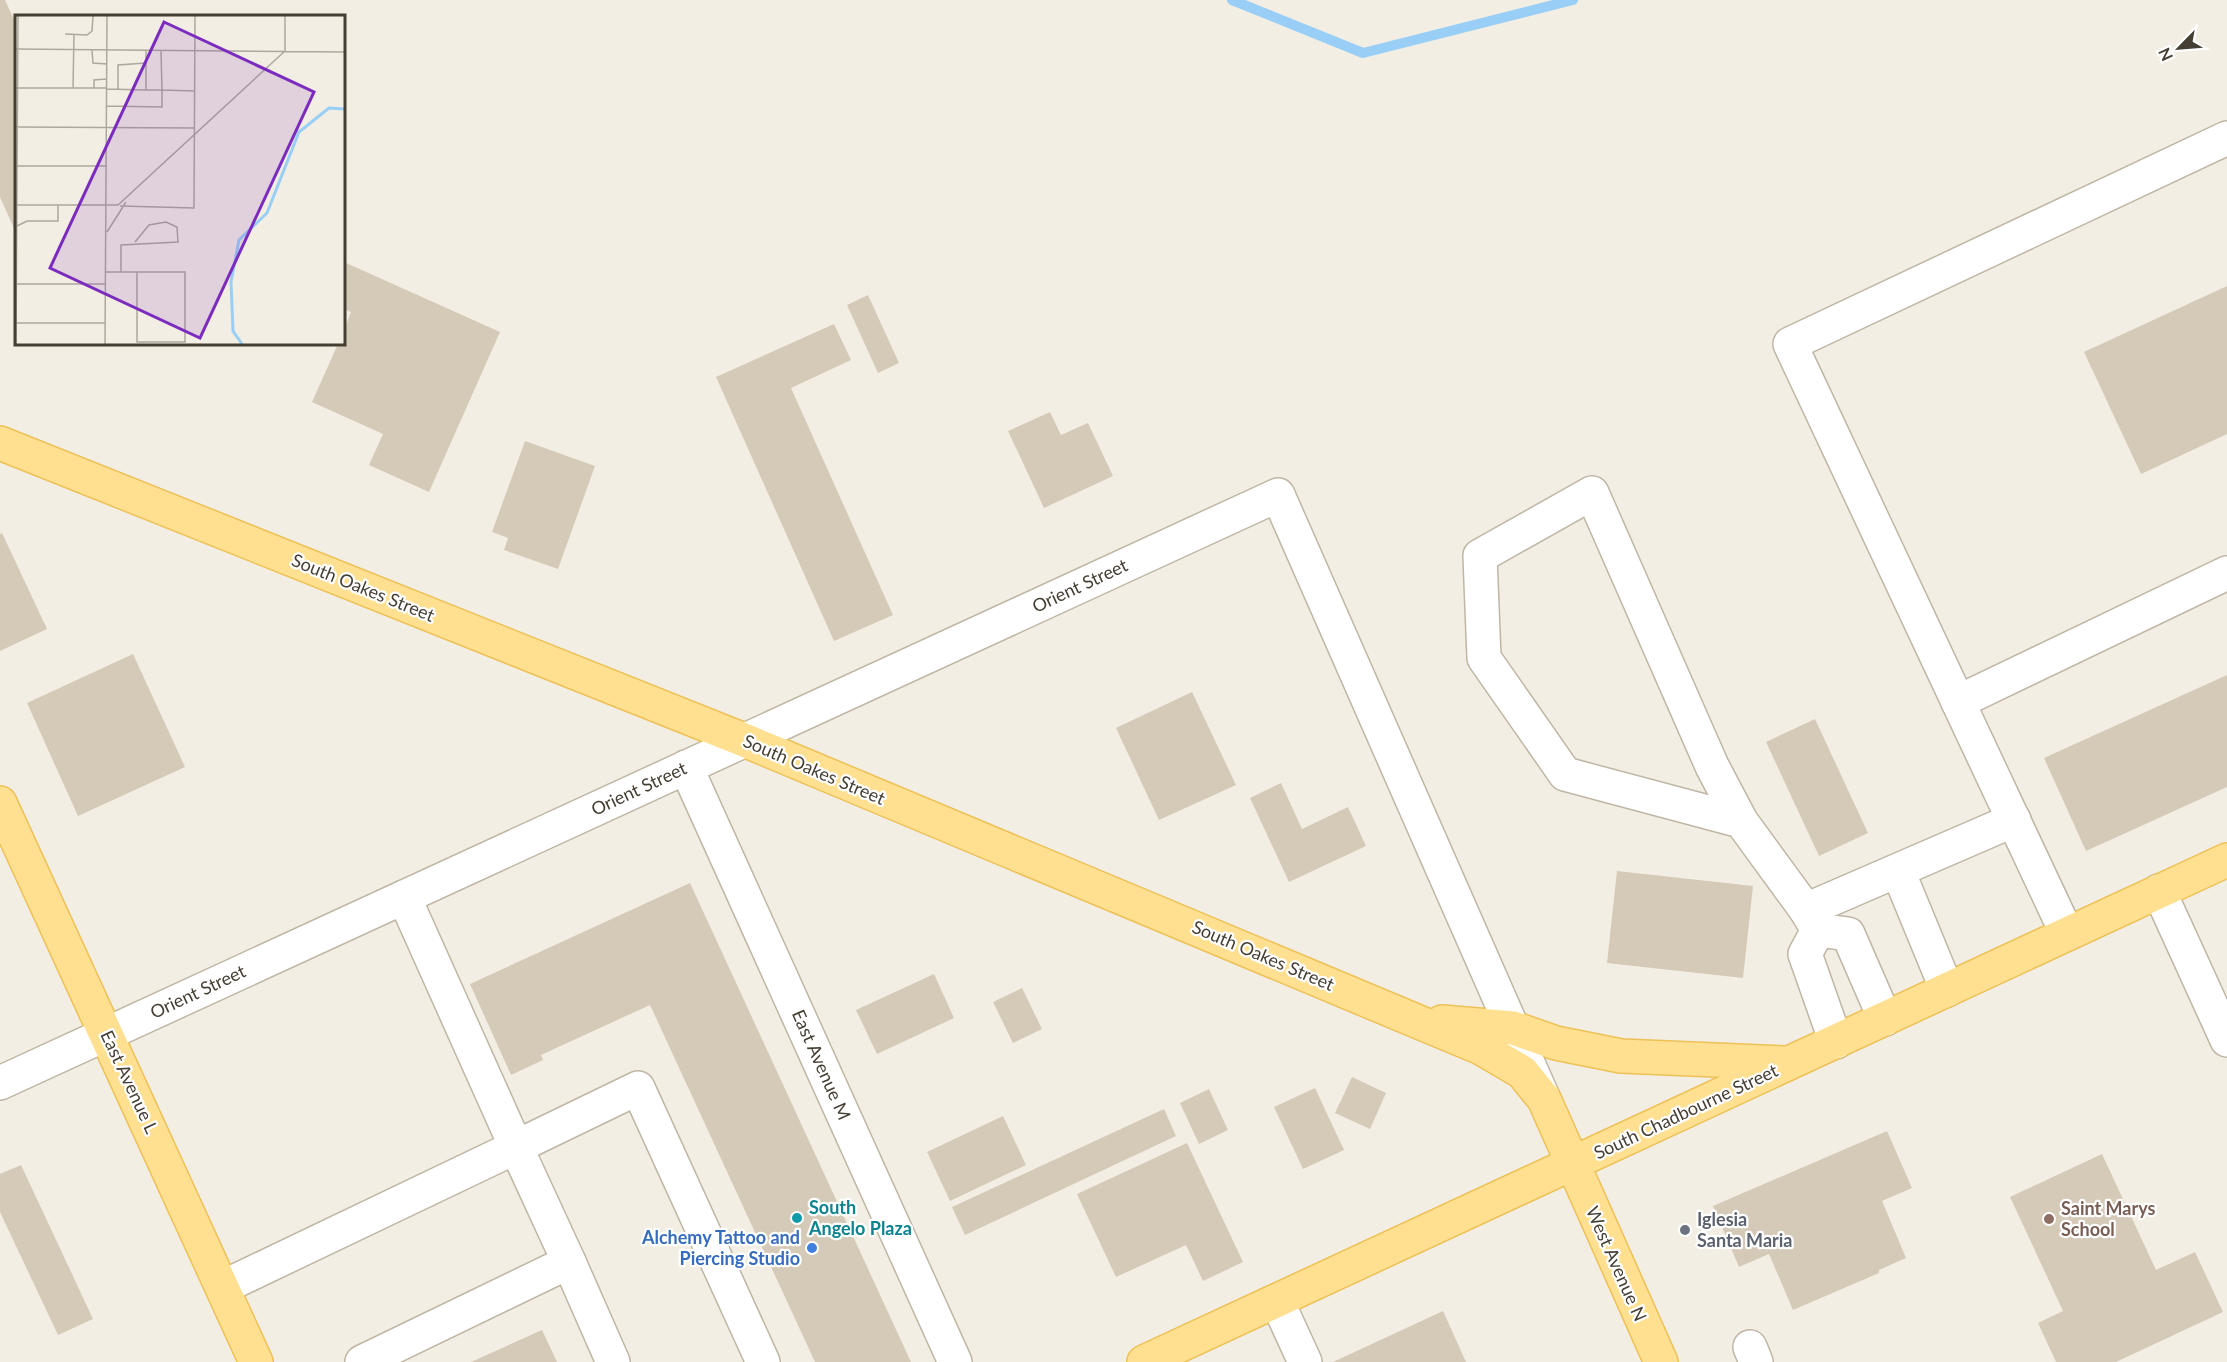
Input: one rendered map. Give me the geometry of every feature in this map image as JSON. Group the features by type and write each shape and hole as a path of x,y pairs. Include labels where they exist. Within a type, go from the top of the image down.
{"main road":[{"name":"South Oakes Street","path":"0,443 744,740 1481,1048 1522,1072 1544,1099 1571,1166"},
{"name":"East Avenue L","path":"0,803 108,1034 256,1362"},
{"name":"South Chadbourne Street","path":"1144,1362 2227,860"},
{"path":"1416,1020 1512,1028 1556,1043 1621,1056 1790,1063"},
{"name":"West Avenue N","path":"1571,1166 1661,1362"}],"street":[{"path":"2067,934 1790,344 2227,138"},
{"path":"1741,821 1565,774 1484,658 1480,556 1593,493 1712,766 1741,821 1812,920 1848,934 1885,1019"},
{"name":"Orient Street","path":"0,1083 1278,495 1512,1028"},
{"path":"1958,702 2227,573"},
{"name":"East Avenue M","path":"686,767 955,1362"},
{"path":"1836,1042 1805,954 1812,920 1898,871 2014,820"},
{"path":"1898,871 1947,990"},
{"path":"2159,891 2227,1040"},
{"path":"404,897 613,1362"},
{"path":"1512,1028 1544,1099"},
{"path":"223,1287 638,1088 763,1362"},
{"path":"369,1360 569,1262"},
{"path":"1277,1300 1305,1362"}],"building":[{"path":"0,0 5,0 15,22 15,231 0,197"},
{"path":"345,262 500,332 429,492 369,465 383,434 312,402 338,345 345,345 345,327 351,312 345,309"},
{"path":"2227,286 2227,434 2141,474 2084,352"},
{"path":"868,295 899,363 878,373 847,305"},
{"path":"834,324 851,360 791,388 893,615 834,641 716,377"},
{"path":"1050,412 1061,435 1088,423 1113,476 1044,508 1008,431"},
{"path":"525,441 595,466 558,569 504,550 508,538 492,532"},
{"path":"2,533 47,629 0,651 0,534"},
{"path":"133,654 185,767 78,816 27,703"},
{"path":"2227,675 2227,787 2086,851 2044,758"},
{"path":"1192,692 1236,785 1159,820 1116,728"},
{"path":"1815,719 1868,833 1819,856 1766,742"},
{"path":"1281,783 1302,829 1348,807 1366,846 1289,882 1250,798"},
{"path":"1617,871 1753,886 1743,978 1607,963"},
{"name":"South Angelo Plaza","path":"690,883 911,1362 815,1362 650,1005 541,1055 543,1060 511,1075 470,984"},
{"path":"934,974 954,1018 877,1054 856,1010"},
{"path":"1022,988 1042,1029 1013,1043 993,1002"},
{"path":"1352,1077 1386,1093 1370,1129 1335,1113"},
{"path":"1315,1088 1344,1150 1303,1169 1274,1107"},
{"path":"1209,1089 1228,1130 1199,1144 1180,1103"},
{"path":"1164,1109 1176,1136 965,1235 952,1207"},
{"path":"1003,1116 1026,1165 950,1201 927,1152"},
{"path":"1887,1131 1912,1188 1882,1201 1906,1258 1879,1270 1879,1273 1793,1310 1769,1254 1739,1267 1713,1206"},
{"path":"1187,1143 1243,1262 1203,1281 1186,1245 1116,1277 1077,1194"},
{"path":"2102,1154 2156,1270 2195,1252 2223,1312 2116,1362 2056,1362 2038,1323 2063,1311 2010,1197"},
{"path":"21,1165 93,1319 58,1335 0,1212 0,1174"},
{"path":"1443,1311 1466,1362 1333,1362"},
{"path":"542,1330 557,1362 471,1362"}],"waterway":[{"path":"1232,0 1363,53 1573,0"}],"place":[{"name":"South Angelo Plaza","path":"797,1218"},
{"name":"Saint Marys School","path":"2049,1219"},
{"name":"Iglesia Santa Maria","path":"1685,1230"},
{"name":"Alchemy Tattoo and Piercing Studio","path":"812,1248"}]}
